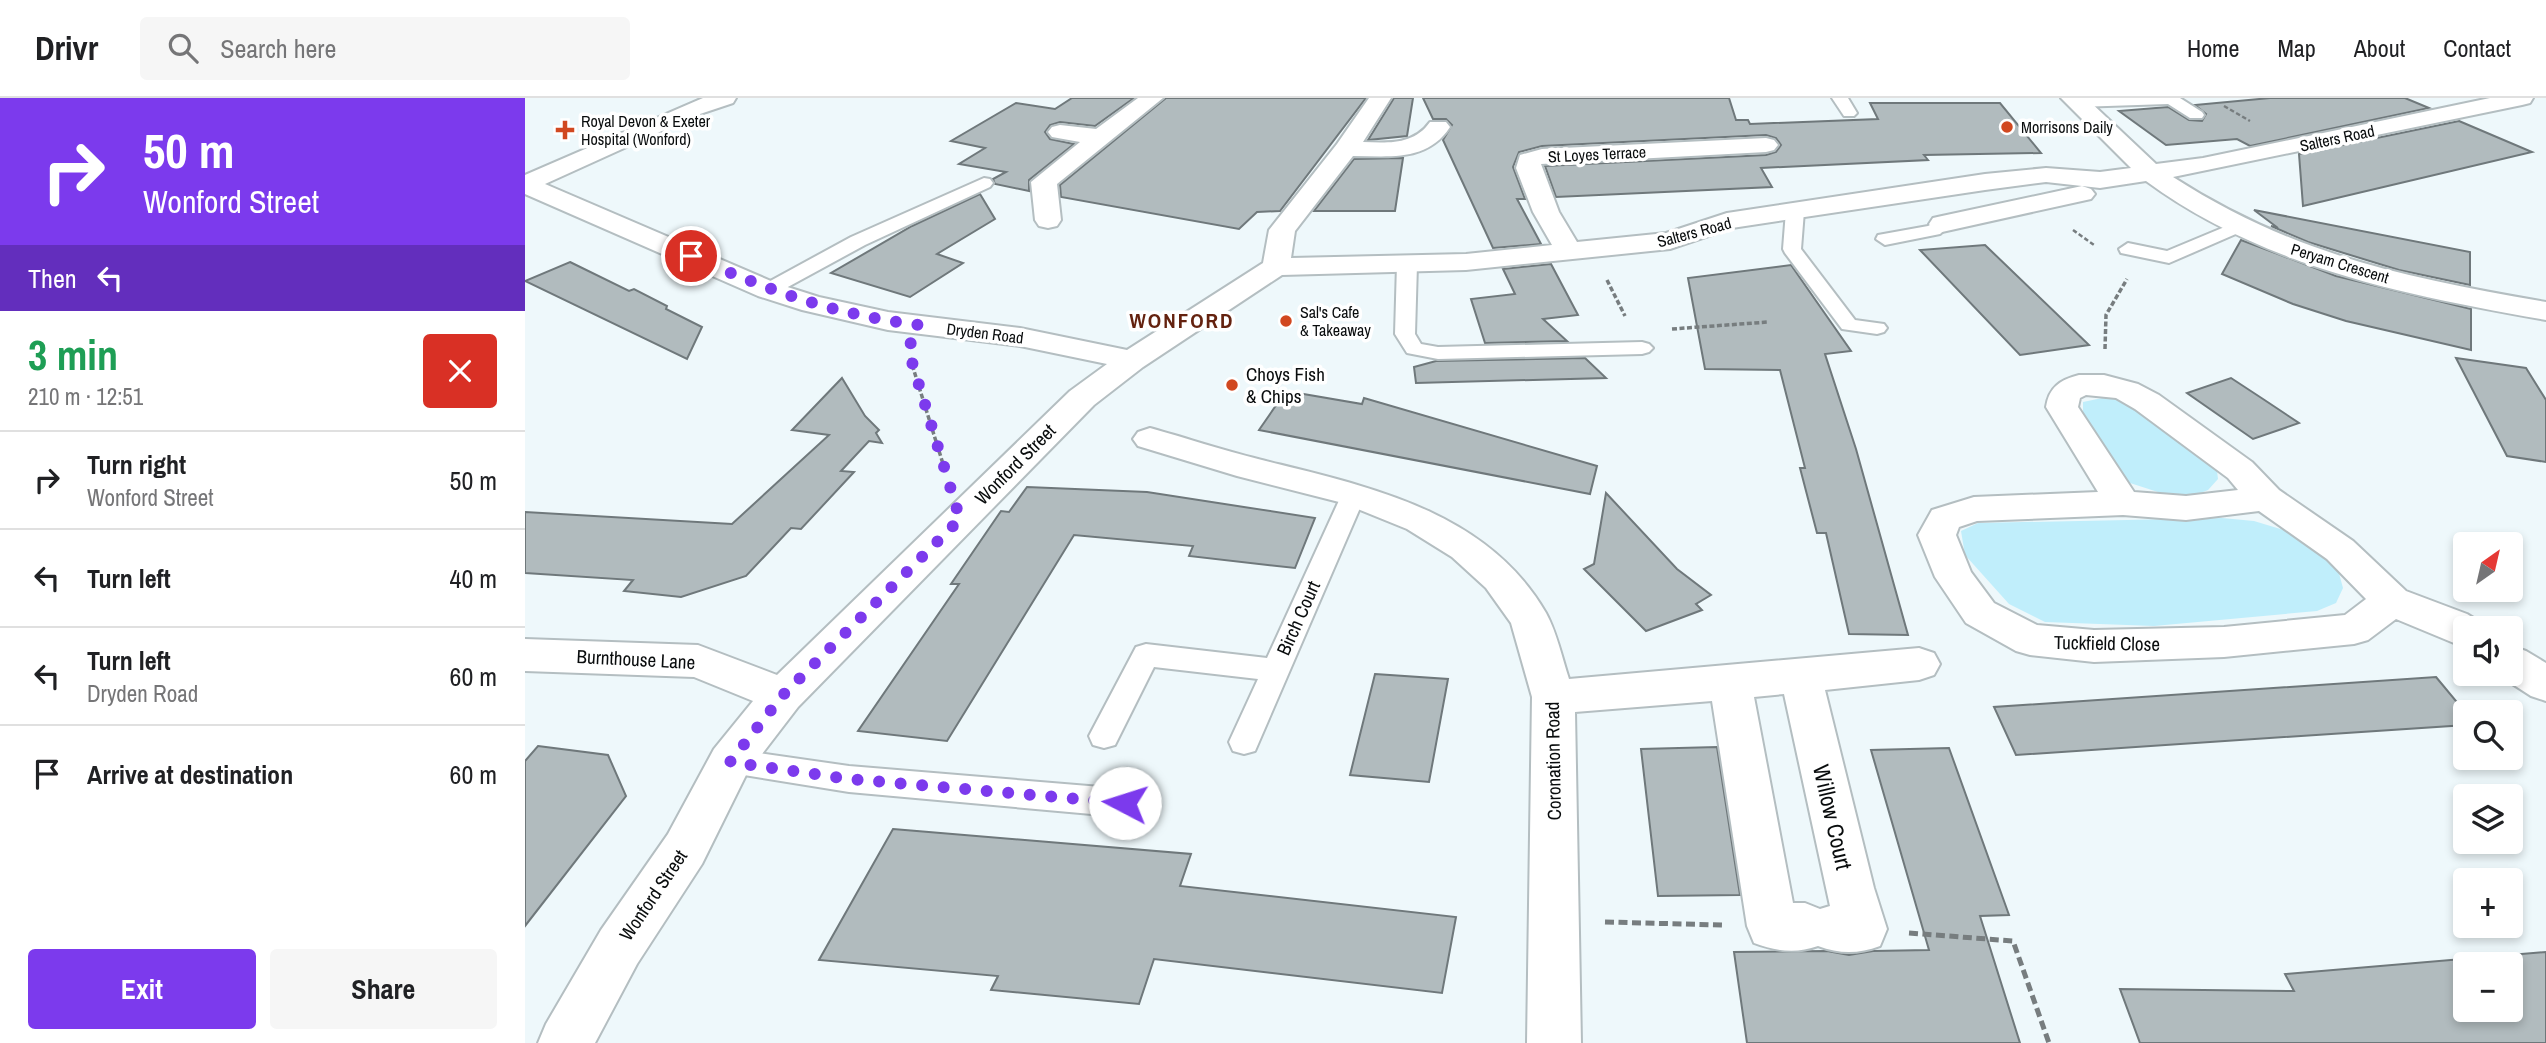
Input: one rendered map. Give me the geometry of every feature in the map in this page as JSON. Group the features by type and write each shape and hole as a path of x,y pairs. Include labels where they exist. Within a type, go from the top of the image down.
{"street":[{"path":"525,184 689,110 725,98"},
{"path":"1048,220 1044,182 1152,98"},
{"path":"1276,267 1282,230 1346,149 1380,98"},
{"name":"Salters Road","path":"1276,267 1466,262 1671,241 1727,221 1985,182 2046,175 2100,180 2203,165 2522,98"},
{"name":"Peryam Crescent","path":"2075,100 2151,172 2208,210 2239,226 2342,266 2420,286 2546,311"},
{"path":"1346,149 1417,147 1435,136 1438,127"},
{"path":"1060,132 1101,137"},
{"name":"St Loyes Terrace","path":"1569,251 1546,212 1528,168 1529,160 1542,156 1766,145"},
{"name":"Salters Road","path":"1942,224 2096,191 2151,172"},
{"name":"Dryden Road","path":"525,184 768,290 812,304 888,321 1020,337 1132,360"},
{"name":"Wonford Street","path":"565,1043 619,947 685,849 730,762 783,695 1082,398 1132,360 1276,267"},
{"path":"2123,503 2062,407 2064,394 2078,385 2104,385 2127,391 2147,402 2240,470 2266,498 2340,550 2392,601 2453,625"},
{"name":"Coronation Road","path":"1150,439 1249,468 1354,494 1420,520 1465,548 1500,579 1530,620 1553,697 1554,1043"},
{"name":"Tuckfield Close","path":"2266,498 2186,508 2123,503 1974,509 1945,519 1937,535 1954,577 1980,613 2030,640 2094,646 2224,642 2354,629 2392,601"},
{"name":"Burnthouse Lane","path":"525,656 698,661 783,695"},
{"path":"1553,697 1730,684 1919,664"},
{"path":"2523,670 2546,684"},
{"name":"Willow Court","path":"1801,676 1849,888 1818,928"},
{"path":"1730,684 1818,928"}],"lane":[{"path":"1840,98 1849,113"},
{"path":"2075,100 2172,99 2196,115"},
{"path":"768,290 858,241 984,183"},
{"path":"1795,211 1792,249 1849,325 1877,328"},
{"path":"1885,239 1934,230 1942,224"},
{"path":"2128,249 2169,257 2239,226"},
{"path":"1407,264 1405,334 1414,349 1438,353 1638,340"},
{"name":"Birch Court","path":"1244,743 1354,494"},
{"path":"1104,736 1146,654 1275,670"},
{"path":"730,762 849,779 1125,803"}],"path":[{"path":"2034,203 2099,248"},
{"path":"2104,385 2106,315 2131,271"},
{"path":"1604,274 1638,340 1768,321"},
{"path":"919,325 908,349 960,519"},
{"path":"1607,922 1818,928 2013,941 2049,1043"}],"shaded area":[{"path":"2107,397 2131,403 2216,463 2218,479 2208,490 2193,496 2161,493 2130,483 2083,423 2083,402"},
{"path":"2222,518 2254,521 2287,531 2311,544 2337,566 2343,588 2336,603 2317,611 2154,626 2045,622 2009,604 1965,555 1961,531 1978,523"}],"building":[{"path":"1072,98 1134,98 1095,126 1060,122 1050,125 1045,132 1050,139 1074,144 1029,180 1029,191 995,184 993,179 1006,172 959,164 985,148 951,141 1016,103 1055,109"},
{"path":"1166,98 1366,98 1280,211 1257,212 1239,229 1061,197 1060,185"},
{"path":"1394,98 1413,98 1407,136 1368,140"},
{"path":"1423,98 1729,98 1736,120 1748,120 1750,124 1878,119 1870,103 2000,103 2041,153 1924,155 1928,160 1761,168 1772,187 1556,197 1545,166 1766,155 1776,152 1781,145 1776,138 1766,135 1542,146 1519,152 1513,167 1525,199 1517,199 1541,244 1493,248 1443,140 1452,125 1446,119 1433,119"},
{"path":"2270,98 2405,98 2429,108 2250,146 2237,139 2166,145 2119,111 2168,107 2189,120 2202,121 2206,114 2195,105"},
{"path":"2459,121 2532,152 2303,206 2299,154"},
{"path":"1403,158 1395,211 1314,211 1354,159"},
{"path":"980,194 995,219 937,254 963,263 910,297 831,273 912,226"},
{"path":"2254,210 2470,252 2470,285 2399,270 2308,242 2271,226 2278,228"},
{"path":"2241,240 2336,276 2471,309 2471,350 2346,321 2293,304 2222,274"},
{"path":"1985,245 2089,345 2020,355 1920,250"},
{"path":"570,262 629,291 634,289 702,327 687,359 525,281"},
{"path":"1551,264 1578,315 1543,319 1567,341 1485,343 1471,299 1515,294 1503,269"},
{"path":"1791,265 1851,351 1825,354 1856,449 1908,635 1849,634 1826,533 1817,533 1800,468 1805,468 1780,370 1705,369 1688,278"},
{"path":"1585,358 1606,378 1416,383 1414,367 1436,361"},
{"path":"2456,358 2526,368 2546,400 2546,462 2507,456"},
{"path":"842,378 865,416 879,430 876,433 882,443 869,441 841,471 854,472 801,529 791,528 746,576 681,597 624,591 633,580 525,573 525,512 732,524 829,435 792,430"},
{"path":"2231,378 2299,423 2253,439 2187,393"},
{"path":"1286,391 1362,404 1364,398 1597,466 1590,494 1259,430"},
{"path":"1027,487 1147,492 1315,518 1295,568 1189,556 1193,546 1074,535 947,741 858,731 959,584 951,584 1001,511 1009,512"},
{"path":"1606,493 1677,569 1711,595 1696,604 1702,610 1646,631 1584,569 1594,564"},
{"path":"1375,674 1448,679 1429,782 1350,775"},
{"path":"2436,677 2455,700 2453,700 2453,726 2016,755 1994,707"},
{"path":"538,746 608,755 626,796 525,926 525,761"},
{"path":"1717,747 1740,895 1658,896 1641,749"},
{"path":"1949,748 2009,915 1980,916 2020,1043 1747,1043 1734,952 1827,951 1849,955 1873,951 1929,950 1871,750"},
{"path":"893,829 1191,854 1180,886 1456,917 1442,993 1154,959 1139,1004 991,990 998,976 819,960"},
{"path":"2546,952 2546,1043 2140,1043 2120,989 2294,991 2285,974 2453,960 2453,1022 2523,1022 2523,954"}],"place":[{"name":"Morrisons Daily","path":"2007,127"},
{"name":"Royal Devon & Exeter Hospital (Wonford)","path":"565,130"},
{"name":"Sal's Cafe & Takeaway","path":"1286,321"},
{"name":"Choys Fish & Chips","path":"1232,385"}],"district":[{"name":"WONFORD","path":"1182,320"}],"route":[{"path":"691,256 768,290 812,304 919,325 908,349 960,519 783,695 730,762 849,779 1125,803"}]}
